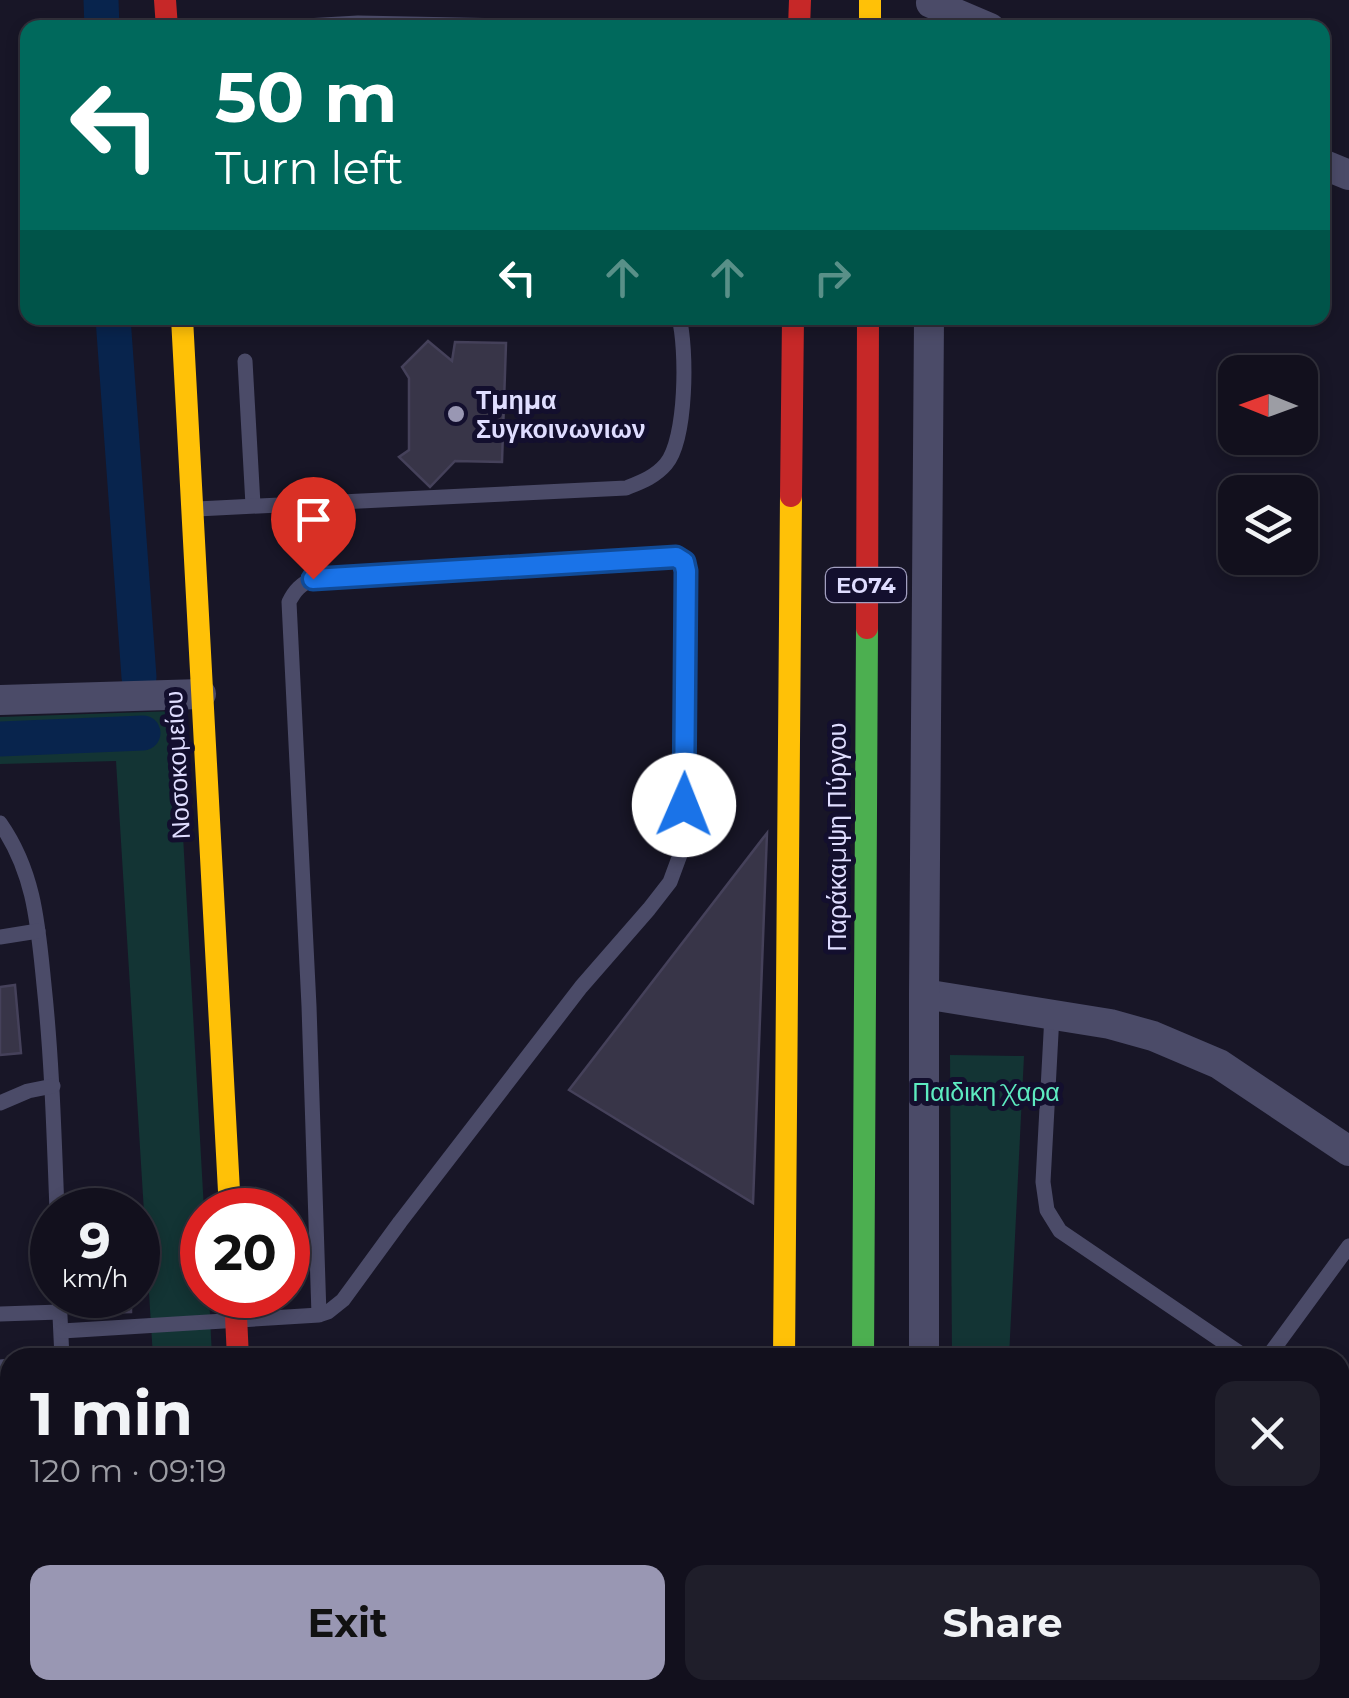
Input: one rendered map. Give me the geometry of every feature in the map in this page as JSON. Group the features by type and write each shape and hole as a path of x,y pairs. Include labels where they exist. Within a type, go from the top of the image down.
{"main road":[{"name":"Νοσοκομείου","path":"182,325 229,1188"},
{"path":"784,1348 793,325"},
{"name":"Παράκαμψη Πύργου","path":"863,1348 868,325"},
{"path":"236,1318 237,1348"}],"street":[{"path":"931,10 964,20"},
{"path":"924,1348 929,325"},
{"path":"0,700 201,694"},
{"path":"924,994 1110,1024 1153,1036 1219,1064 1349,1151"}],"lane":[{"path":"193,510 626,488 649,480 669,461 682,420 681,325"},
{"path":"245,361 253,506"},
{"path":"62,1331 318,1315 343,1300 581,987 670,882 684,844 686,571 684,562 676,557 313,579 294,592 290,612 318,1315"},
{"path":"0,823 16,845 26,873 38,931 53,1086 56,1188"},
{"path":"0,937 38,931"},
{"path":"1052,1015 1042,1182 1053,1222 1060,1232 1232,1348"},
{"path":"0,1103 53,1086"},
{"path":"1274,1348 1349,1246"},
{"path":"0,1314 30,1309"},
{"path":"61,1318 62,1348"}],"green space":[{"path":"176,711 203,1188 180,1188 180,1318 210,1318 212,1348 152,1348 151,1318 160,1318 160,1188 143,1188 116,761 0,764 0,717"},
{"name":"Παιδικη Χαρα","path":"950,1055 1024,1056 1009,1348 952,1348"}],"building":[{"name":"Τμημα Συγκοινωνιων","path":"428,341 452,361 455,342 506,343 502,462 455,461 430,487 399,457 409,450 409,378 402,367"},
{"path":"767,833 753,1203 569,1090"},
{"path":"15,985 21,1053 0,1055 0,987"}],"waterway":[{"path":"101,0 102,20"},
{"path":"114,325 139,677"},
{"path":"0,739 143,733"}],"traffic: fast":[{"path":"863,1348 867,628"}],"traffic: slow":[{"path":"870,0 870,20"},
{"path":"182,325 229,1188"},
{"path":"784,1348 791,496"}],"traffic: jam":[{"path":"165,0 166,20"},
{"path":"799,20 800,0"},
{"path":"791,496 793,325"},
{"path":"867,628 868,325"},
{"path":"236,1318 238,1348"}],"place":[{"name":"Τμημα Συγκοινωνιων","path":"456,414"}],"route":[{"path":"313,579 604,560 680,559 686,571 684,805"}]}
